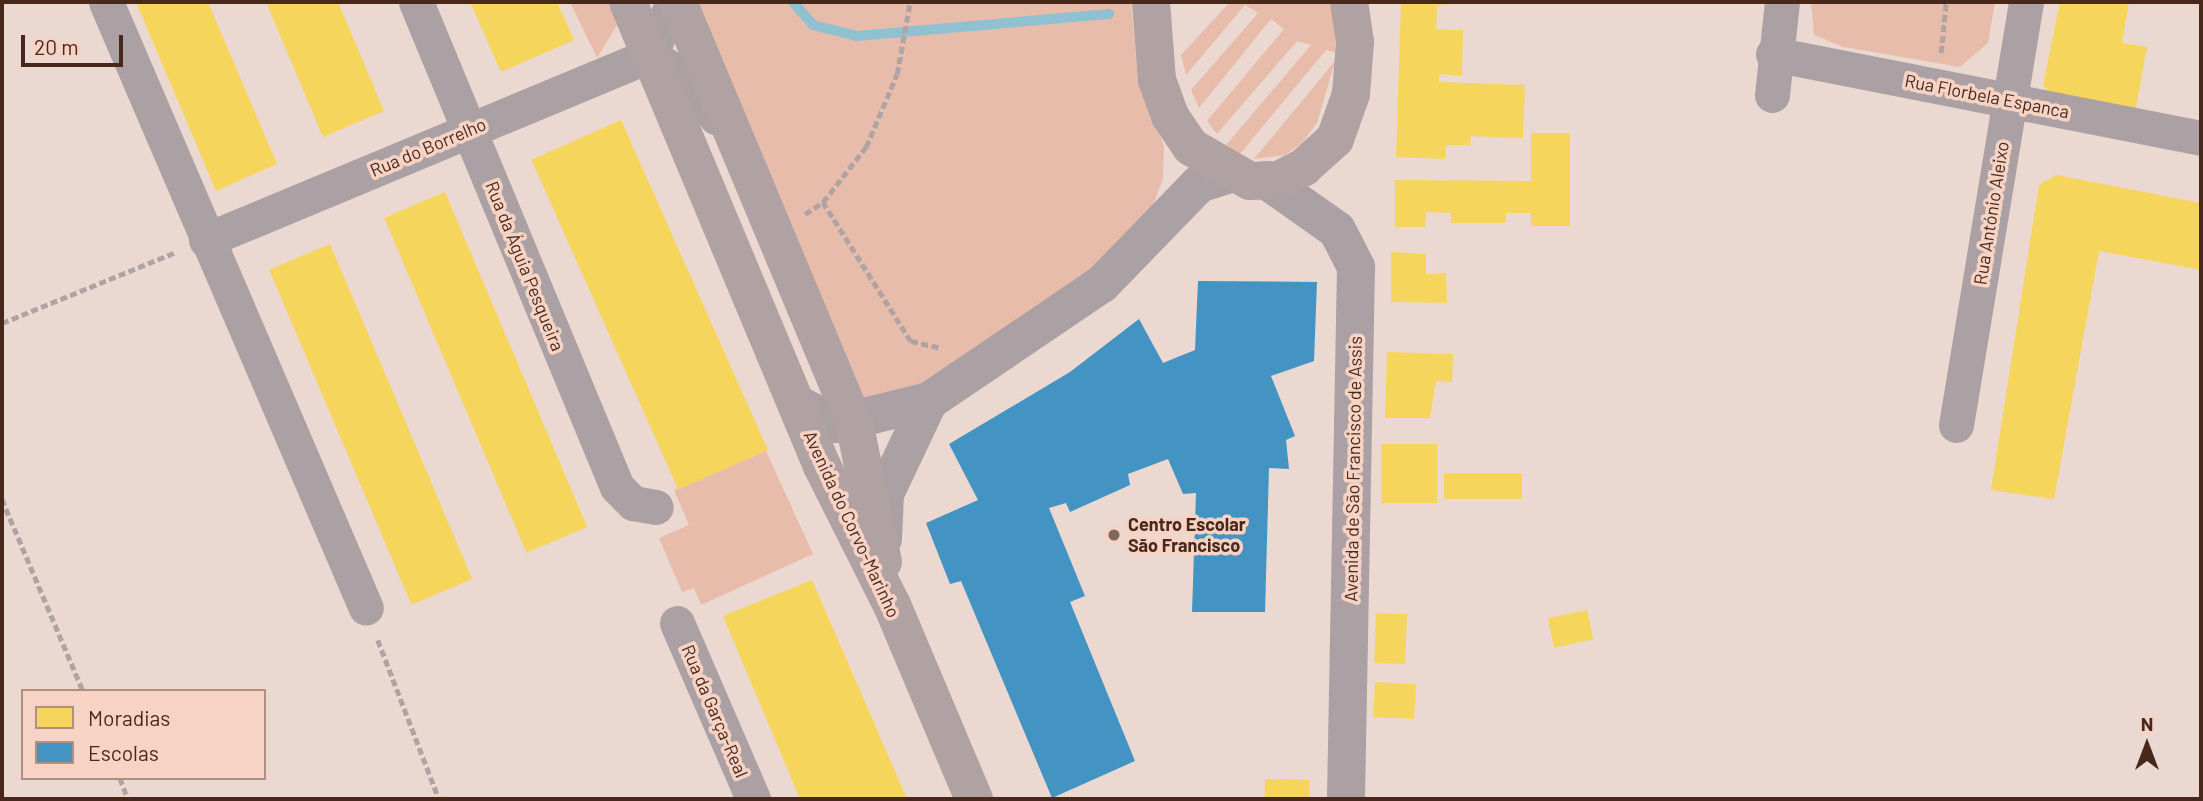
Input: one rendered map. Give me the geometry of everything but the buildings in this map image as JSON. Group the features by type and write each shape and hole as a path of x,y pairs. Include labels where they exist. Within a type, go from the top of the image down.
{"main road":[{"name":"Avenida do Corvo-Marinho","path":"628,2 734,248 797,404 892,605 974,799"},
{"path":"675,2 778,232 854,422 892,605"},
{"name":"Avenida de São Francisco de Assis","path":"1151,2 1157,80 1170,116 1191,147 1249,177"},
{"path":"1249,177 1304,167 1335,139 1351,94 1355,42 1349,2"}],"street":[{"path":"106,2 366,608"},
{"name":"Rua da Águia Pesqueira","path":"416,2 617,487 634,503 656,507"},
{"path":"675,2 650,55 695,84 746,164"},
{"path":"1772,95 1773,54 1782,2"},
{"name":"Rua António Aleixo","path":"1956,425 2026,2"},
{"name":"Rua Florbela Espanca","path":"1773,54 2201,138"},
{"name":"Rua do Borrelho","path":"206,240 650,55"},
{"path":"797,404 836,424 854,422 929,401 1102,284 1199,184 1249,177"},
{"name":"Avenida de São Francisco de Assis","path":"1249,177 1337,230 1356,267 1346,799"},
{"path":"882,558 885,494 929,401"},
{"name":"Rua da Garça-Real","path":"677,623 753,799"}],"path":[{"path":"778,232 823,202 866,147 902,50 910,2"},
{"path":"1940,64 1946,2"},
{"path":"823,202 911,341 961,352 973,372"},
{"path":"2,323 206,240"},
{"path":"2,499 82,689"},
{"path":"366,608 439,799"},
{"path":"121,780 128,799"}],"shaded area":[{"path":"570,2 608,2 617,25 597,58"},
{"path":"693,2 1131,2 1137,65 1164,146 1163,178 1152,209 1130,248 924,384 862,405"},
{"path":"1230,2 1334,2 1336,23 1335,52 1326,50 1240,154 1226,145 1311,45 1297,41 1217,134 1207,121 1284,29 1271,19 1199,108 1191,90 1258,13 1245,5 1186,75 1181,55"},
{"path":"1811,2 1995,2 1988,43 1960,67 1843,47 1814,35"},
{"path":"1335,61 1317,123 1302,143 1285,155 1254,159"},
{"path":"766,451 813,554 701,605 694,588 682,592 659,538 689,525 674,490"}],"waterway":[{"path":"793,2 813,25 857,36 1109,14"}],"place":[{"name":"Centro Escolar São Francisco","path":"1114,535"}]}
